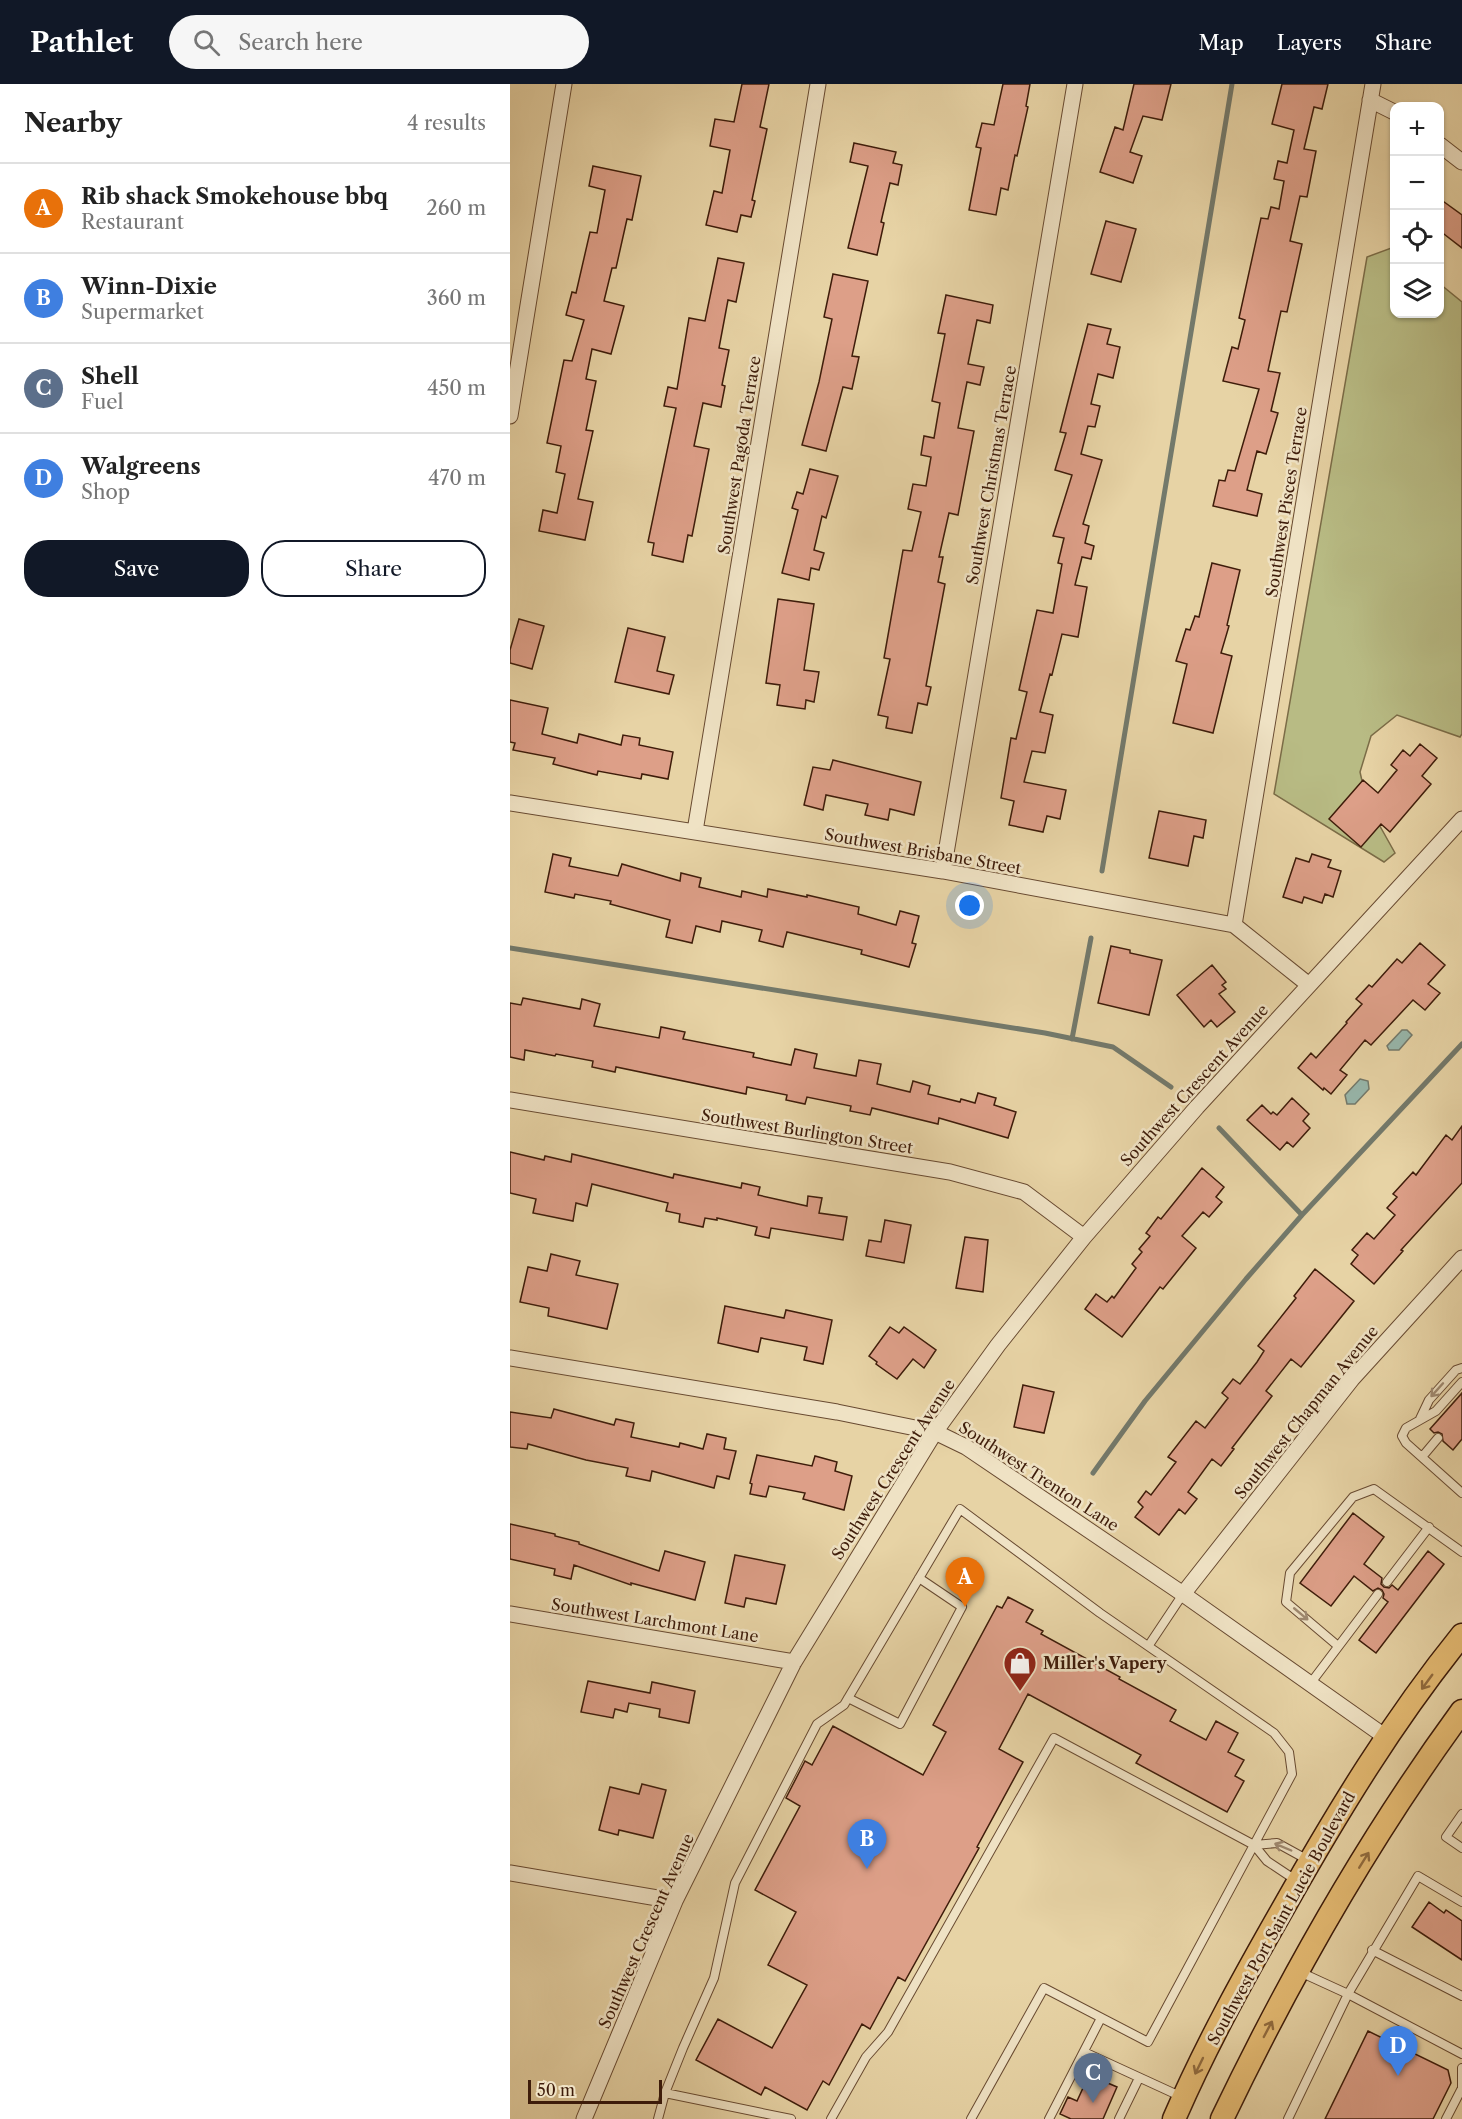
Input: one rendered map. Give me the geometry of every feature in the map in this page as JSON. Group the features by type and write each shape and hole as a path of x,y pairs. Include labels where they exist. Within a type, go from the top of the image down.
{"main road":[{"name":"Southwest Port Saint Lucie Boulevard","path":"1174,2119 1256,1957 1343,1803 1462,1635"},
{"path":"1222,2119 1247,2068 1340,1898 1402,1799 1461,1716"}],"street":[{"path":"510,416 564,84"},
{"name":"Southwest Pagoda Terrace","path":"695,831 818,84"},
{"name":"Southwest Christmas Terrace","path":"943,871 1075,84"},
{"name":"Southwest Pisces Terrace","path":"1234,926 1373,84"},
{"path":"1370,100 1390,110"},
{"path":"1444,148 1462,162"},
{"name":"Southwest Brisbane Street","path":"510,803 943,871 1234,926 1310,985"},
{"name":"Southwest Crescent Avenue","path":"584,2119 675,1901 794,1662 935,1432 998,1345 1083,1237 1197,1107 1462,819"},
{"name":"Southwest Burlington Street","path":"510,1100 950,1172 1024,1192 1083,1237"},
{"name":"Southwest Chapman Avenue","path":"1183,1594 1352,1379 1462,1258"},
{"name":"Southwest Trenton Lane","path":"510,1358 837,1412 935,1432 966,1447 1183,1594 1387,1738"},
{"name":"Southwest Larchmont Lane","path":"510,1614 794,1662"},
{"path":"510,1873 675,1901"}],"lane":[{"path":"1420,1419 1429,1400 1456,1370 1462,1368"},
{"path":"1462,1382 1436,1411 1406,1428 1402,1436 1406,1443 1462,1493"},
{"path":"1422,1457 1438,1438"},
{"path":"1338,1646 1286,1602 1290,1573 1353,1497 1374,1489 1462,1552"},
{"path":"658,2119 665,2092 714,1978 735,1882 818,1724 844,1705 960,1509 1100,1613 1274,1733 1289,1752 1292,1774 1148,2042 1044,1988 971,2119"},
{"path":"1387,1582 1429,1527"},
{"path":"848,1698 900,1724 962,1607 919,1578"},
{"path":"1149,1646 1183,1594"},
{"path":"1310,1684 1378,1594"},
{"path":"831,2119 866,2057 888,2032 1054,1738 1254,1845 1267,1860 1298,1881"},
{"path":"1462,1814 1446,1837 1462,1848"},
{"path":"1254,1845 1277,1843 1310,1861"},
{"path":"1287,2119 1347,1994 1418,1876 1462,1902"},
{"path":"1372,1950 1462,1996"},
{"path":"1299,1971 1462,2054"},
{"path":"1049,2119 1101,2018"},
{"path":"1084,2052 1184,2097"},
{"path":"1446,2119 1462,2088 1462,2068"},
{"path":"1119,2119 1139,2078"},
{"path":"665,2092 791,2119"}],"green space":[{"path":"1390,248 1390,318 1444,318 1444,287 1462,302 1462,734 1460,737 1397,715 1371,736 1360,772 1367,803 1395,853 1384,862 1274,794 1367,257"}],"water":[{"path":"1402,1030 1407,1030 1412,1035 1399,1050 1389,1050 1387,1046"},
{"path":"1360,1079 1368,1081 1369,1089 1355,1104 1347,1104 1345,1095"}],"building":[{"path":"742,84 769,84 760,127 767,129 752,200 755,201 751,217 741,215 737,232 706,225 714,191 722,193 730,150 710,146 715,119 734,122"},
{"path":"1003,84 1030,84 1026,106 1028,107 1017,156 1015,155 1008,190 1001,188 996,215 969,210 981,148 976,147 982,123 994,125"},
{"path":"1134,84 1171,84 1162,120 1143,116 1130,152 1142,156 1133,183 1100,172 1115,127 1123,130"},
{"path":"1282,84 1328,84 1322,109 1314,107 1304,149 1316,151 1307,197 1300,196 1290,241 1302,244 1287,312 1281,311 1268,371 1280,373 1271,411 1278,413 1266,454 1257,451 1247,490 1262,494 1257,516 1213,506 1219,480 1225,481 1228,470 1235,471 1259,389 1223,381 1232,347 1238,349 1245,320 1239,318 1261,218 1268,219 1271,207 1279,209 1284,181 1274,179 1278,161 1287,163 1294,130 1272,124"},
{"path":"854,143 896,152 893,163 902,165 898,185 890,183 881,222 884,223 877,255 848,248 868,166 850,162"},
{"path":"593,166 641,176 632,220 627,219 616,268 612,268 604,301 624,306 611,354 592,349 586,379 596,381 586,430 593,431 578,499 593,502 585,540 539,531 543,510 557,513 565,474 556,472 561,446 547,443 564,360 572,361 584,320 566,315 572,292 576,293 590,232 597,233 605,190 589,186"},
{"path":"1444,202 1462,215 1462,248 1444,234"},
{"path":"1106,221 1136,229 1121,282 1091,274"},
{"path":"718,258 744,263 736,302 728,300 719,348 729,350 722,385 725,386 721,407 703,403 694,446 709,449 692,536 688,535 683,562 652,555 654,543 648,542 676,408 664,406 668,387 677,389 689,318 705,321"},
{"path":"833,274 868,281 852,356 859,357 852,389 843,387 826,451 802,445 819,382 832,319 824,317"},
{"path":"946,295 993,305 990,323 977,320 968,364 984,367 980,385 967,382 958,428 974,431 958,515 949,513 939,557 943,557 938,582 945,584 926,686 931,687 927,705 918,703 912,733 886,728 888,717 878,715 890,659 884,658 903,550 912,551 921,512 908,509 913,484 926,486 931,457 921,455 924,436 934,438 940,403 932,401 945,334 938,333"},
{"path":"1088,324 1111,329 1107,344 1120,347 1113,378 1098,374 1091,404 1100,406 1095,427 1088,426 1081,454 1102,460 1083,524 1089,526 1085,543 1094,546 1091,559 1082,557 1075,585 1087,587 1078,637 1062,634 1040,712 1053,715 1045,753 1032,751 1024,782 1066,790 1060,819 1047,816 1043,832 1009,825 1014,801 1001,798 1011,738 1016,739 1027,692 1019,690 1037,610 1053,613 1062,564 1058,563 1064,538 1053,536 1072,475 1055,470 1066,433 1060,432"},
{"path":"810,469 838,476 826,518 822,516 814,550 824,553 819,570 811,568 809,580 782,573 798,510 792,508 797,492 803,494"},
{"path":"1212,563 1240,570 1221,653 1232,656 1213,733 1173,723 1187,664 1176,661 1186,629 1190,630 1195,616 1199,617"},
{"path":"778,599 814,604 804,670 819,672 814,702 806,700 805,709 777,705 780,685 766,683"},
{"path":"519,619 544,626 532,669 510,663 510,650"},
{"path":"628,628 665,637 657,671 674,675 669,694 615,682"},
{"path":"510,700 548,708 542,734 577,743 579,734 621,745 623,735 640,738 639,745 673,752 668,779 642,774 641,779 598,771 597,775 553,764 555,758 513,750 515,743 510,742"},
{"path":"1420,744 1437,758 1422,776 1431,784 1390,832 1381,824 1361,847 1329,819 1363,780 1378,793 1397,770 1391,765 1403,750 1410,756"},
{"path":"833,760 921,782 914,815 890,809 888,820 865,815 868,804 826,795 823,810 804,805 813,767 830,770"},
{"path":"1159,811 1206,820 1203,838 1194,836 1188,866 1149,858"},
{"path":"553,854 571,858 569,866 618,876 622,864 680,881 681,873 701,878 699,887 741,897 742,891 767,897 768,889 807,897 807,895 859,907 858,914 896,925 900,911 919,916 912,943 916,944 909,967 861,954 862,950 787,932 783,947 759,941 762,930 722,921 720,932 696,926 692,943 666,937 670,920 610,904 611,901 575,894 574,898 545,892"},
{"path":"1312,854 1331,860 1328,867 1341,871 1333,897 1325,894 1322,903 1304,897 1302,903 1283,897 1296,858 1309,862"},
{"path":"1420,943 1445,965 1428,984 1440,993 1425,1010 1413,1000 1371,1045 1365,1040 1340,1070 1347,1075 1331,1094 1324,1088 1323,1090 1298,1068 1311,1053 1316,1058 1347,1023 1362,1004 1356,999 1369,985 1372,987 1397,959 1402,963"},
{"path":"1111,946 1162,960 1149,1015 1098,1003"},
{"path":"1212,965 1226,982 1222,985 1226,989 1219,994 1235,1012 1217,1027 1211,1020 1204,1027 1177,995"},
{"path":"523,998 580,1009 582,999 600,1004 594,1026 659,1038 661,1027 685,1032 683,1039 754,1053 753,1057 791,1065 795,1049 817,1054 814,1068 856,1076 859,1060 881,1064 877,1084 910,1092 913,1081 930,1086 928,1094 960,1102 961,1099 975,1103 978,1093 996,1098 994,1105 1016,1112 1008,1138 939,1118 938,1124 872,1108 870,1115 850,1111 851,1106 807,1097 805,1104 786,1100 787,1095 747,1087 746,1094 616,1067 615,1072 592,1067 593,1061 556,1054 555,1056 525,1050 524,1060 510,1057 510,1003 521,1005"},
{"path":"1292,1098 1309,1114 1303,1121 1310,1128 1293,1147 1287,1142 1280,1150 1247,1120 1262,1105 1271,1114 1273,1112 1277,1115"},
{"path":"1462,1126 1462,1183 1401,1250 1403,1251 1374,1284 1351,1264 1358,1255 1352,1250 1367,1233 1374,1239 1395,1215 1387,1208 1397,1197 1393,1194 1413,1172 1416,1175 1446,1135 1452,1140"},
{"path":"510,1152 544,1160 545,1156 571,1162 572,1154 673,1178 674,1174 741,1188 742,1183 760,1187 758,1195 807,1206 808,1196 822,1198 819,1213 847,1217 843,1240 771,1228 769,1238 755,1235 757,1227 717,1218 717,1220 705,1218 703,1227 679,1222 680,1214 666,1211 668,1203 592,1184 587,1206 576,1203 573,1221 533,1213 536,1199 510,1193"},
{"path":"1202,1168 1224,1187 1216,1197 1222,1202 1209,1217 1203,1212 1182,1236 1196,1248 1163,1289 1160,1287 1122,1337 1085,1309 1096,1294 1107,1302 1112,1296 1114,1298 1136,1268 1132,1264 1142,1252 1139,1249 1150,1236 1146,1233 1158,1217 1161,1219"},
{"path":"885,1220 911,1225 904,1263 866,1256 869,1240 881,1242"},
{"path":"965,1237 988,1240 983,1292 956,1288"},
{"path":"551,1254 580,1261 576,1275 618,1284 607,1329 548,1316 549,1308 520,1302 528,1267 547,1271"},
{"path":"1315,1269 1354,1301 1301,1367 1291,1359 1266,1391 1272,1396 1221,1466 1212,1459 1188,1492 1197,1499 1185,1514 1179,1509 1159,1535 1135,1517 1143,1507 1138,1502 1146,1491 1151,1495 1176,1462 1168,1457 1196,1421 1205,1428 1228,1398 1222,1393 1233,1379 1240,1384 1257,1362 1264,1351 1258,1346 1296,1298 1294,1296"},
{"path":"725,1306 784,1318 786,1310 832,1320 823,1364 804,1360 807,1347 761,1338 758,1352 718,1343"},
{"path":"890,1327 899,1333 904,1327 936,1350 924,1368 913,1359 897,1379 869,1356"},
{"path":"1023,1385 1054,1392 1044,1433 1014,1427"},
{"path":"1462,1393 1462,1439 1453,1450 1443,1441 1442,1434 1434,1433 1430,1429"},
{"path":"554,1409 614,1425 616,1419 634,1423 631,1437 679,1447 680,1443 703,1449 707,1434 726,1438 724,1449 736,1451 729,1479 717,1476 714,1488 652,1471 650,1481 626,1476 628,1468 586,1460 528,1444 527,1449 510,1447 510,1412 551,1418"},
{"path":"757,1455 812,1466 815,1456 837,1462 835,1471 852,1476 844,1510 803,1499 805,1493 769,1486 766,1497 750,1494 752,1484 750,1483"},
{"path":"1353,1513 1384,1537 1364,1564 1382,1578 1381,1584 1384,1587 1389,1588 1392,1585 1398,1590 1428,1551 1444,1564 1376,1653 1359,1640 1388,1602 1383,1598 1382,1590 1378,1588 1373,1591 1354,1576 1331,1606 1300,1583"},
{"path":"510,1524 555,1534 555,1536 579,1542 579,1544 659,1571 665,1551 705,1562 695,1600 631,1583 631,1585 574,1565 571,1579 554,1575 555,1569 510,1559"},
{"path":"735,1555 785,1565 776,1604 746,1598 744,1607 725,1603"},
{"path":"1008,1597 1033,1610 1026,1622 1043,1631 1041,1634 1176,1710 1170,1721 1206,1740 1216,1721 1238,1733 1228,1752 1244,1760 1235,1776 1244,1781 1227,1812 1136,1763 1141,1755 1028,1694 999,1749 1023,1762 977,1847 979,1848 905,1981 898,1977 870,2029 862,2024 829,2085 823,2081 807,2110 765,2087 761,2095 696,2060 718,2019 772,2048 807,1985 768,1965 796,1912 755,1890 800,1806 786,1798 805,1761 812,1765 833,1726 923,1775 946,1732 933,1725 997,1606 1002,1608"},
{"path":"588,1681 650,1693 652,1682 695,1691 689,1723 659,1717 660,1709 629,1703 627,1712 615,1709 613,1718 581,1712"},
{"path":"642,1784 666,1790 653,1838 619,1830 618,1835 599,1830 610,1787 639,1794"},
{"path":"1429,1902 1444,1913 1446,1910 1462,1921 1462,1960 1412,1927"},
{"path":"1368,2031 1448,2070 1451,2083 1433,2119 1325,2119"},
{"path":"1089,2075 1117,2087 1103,2119 1071,2119 1060,2114 1068,2097 1077,2101"}],"waterway":[{"path":"1102,871 1232,84"},
{"path":"1072,1039 1091,938"},
{"path":"510,948 1045,1033 1113,1047 1171,1087"},
{"path":"1093,1473 1145,1401 1246,1279 1302,1215 1462,1044"},
{"path":"1219,1128 1302,1215"}],"place":[{"name":"Rib shack Smokehouse bbq","path":"965,1607"},
{"name":"Miller's Vapery","path":"1020,1692"},
{"name":"Winn-Dixie","path":"867,1869"},
{"name":"Walgreens","path":"1398,2076"},
{"name":"Shell","path":"1093,2103"}]}
